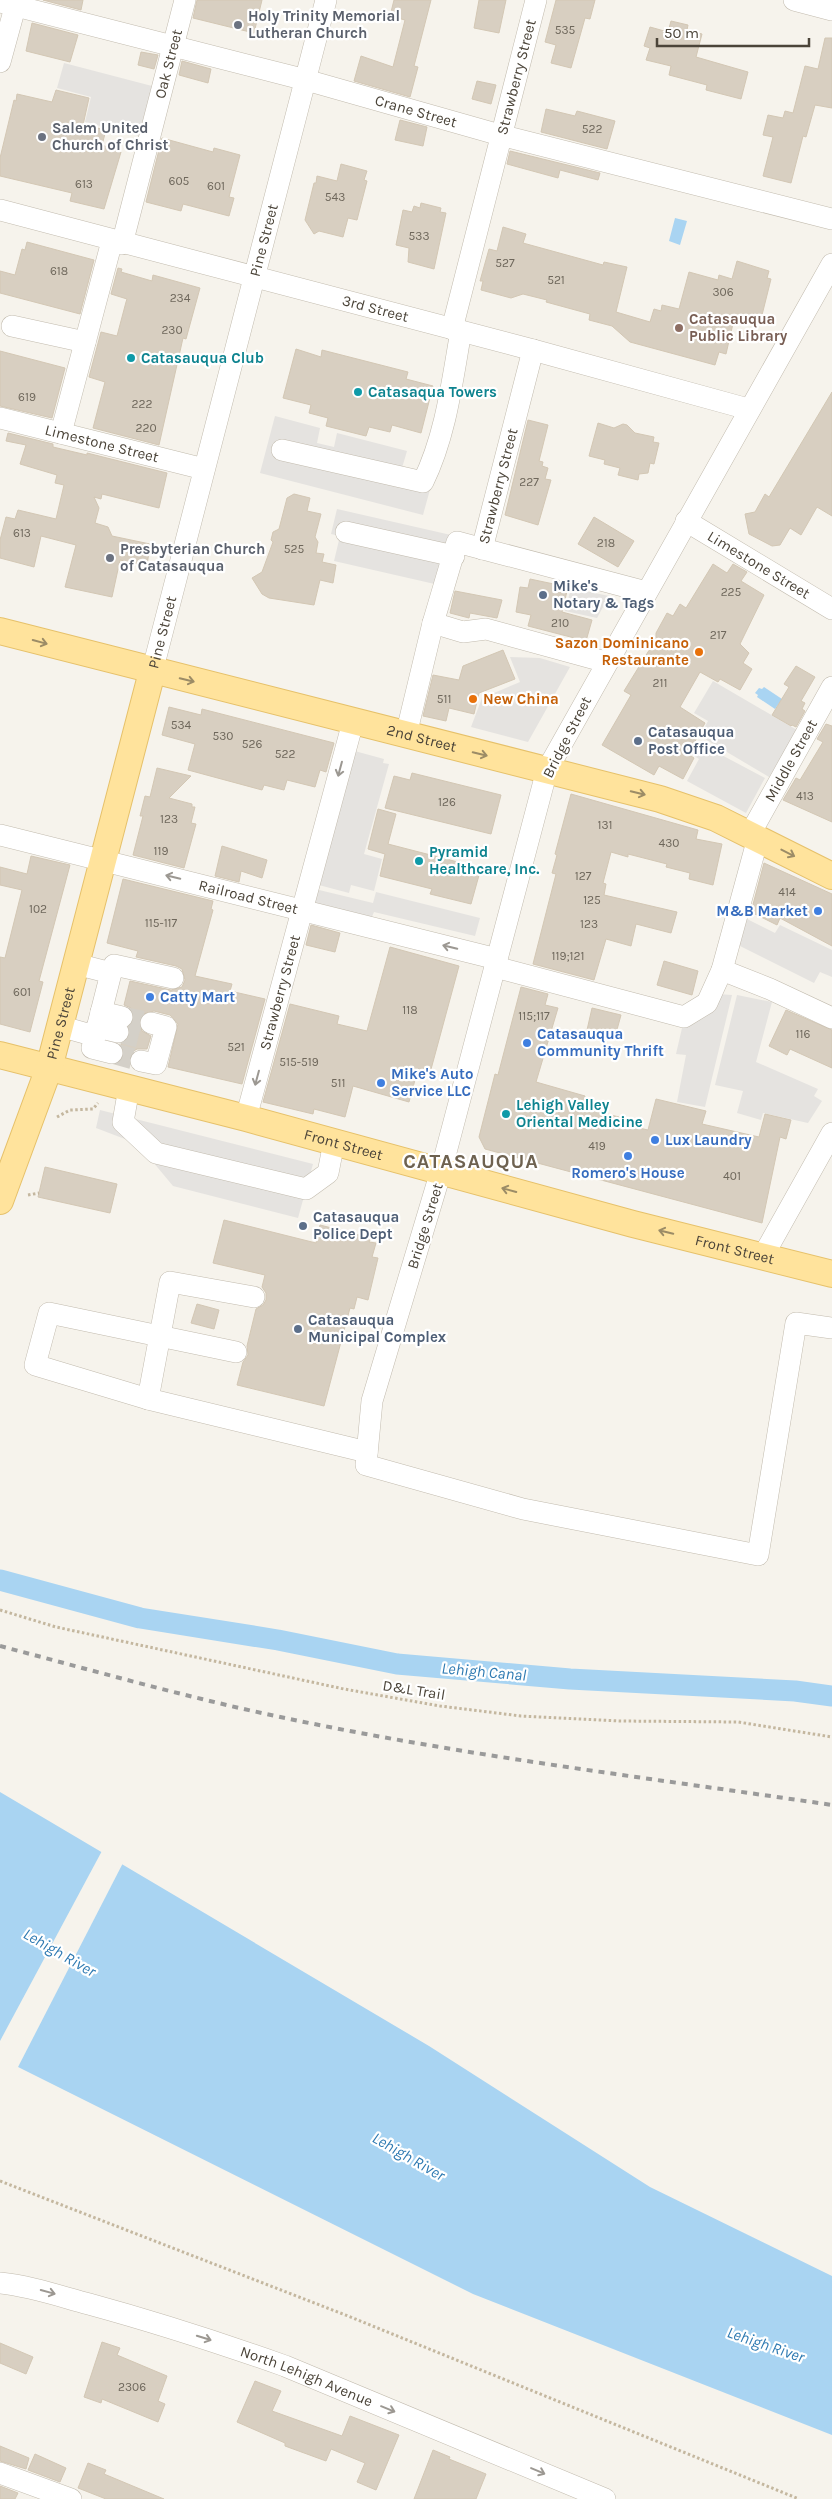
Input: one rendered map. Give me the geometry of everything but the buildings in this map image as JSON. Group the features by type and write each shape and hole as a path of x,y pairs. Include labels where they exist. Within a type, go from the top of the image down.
{"main road":[{"name":"2nd Street","path":"0,631 152,672 660,799 716,818 832,876"},
{"name":"Pine Street","path":"1,1197 49,1068 152,672"},
{"name":"Front Street","path":"0,1055 246,1118 633,1224 832,1274"}],"street":[{"name":"Oak Street","path":"61,433 85,342 117,242 174,46 185,0"},
{"name":"Pine Street","path":"152,672 326,0"},
{"name":"Strawberry Street","path":"282,450 423,482 436,456 452,384 456,330 500,135 536,0"},
{"path":"794,0 832,10"},
{"name":"Crane Street","path":"11,2 306,80 500,135 832,219"},
{"path":"0,62 11,2"},
{"name":"3rd Street","path":"0,210 533,350 748,409"},
{"name":"Bridge Street","path":"367,1452 372,1401 441,1171 546,770 748,409 832,264"},
{"path":"12,326 85,342"},
{"name":"Strawberry Street","path":"454,556 457,542 482,549 533,350"},
{"name":"Limestone Street","path":"0,418 204,469"},
{"name":"Limestone Street","path":"686,521 832,609"},
{"path":"346,532 454,556 433,623 406,735"},
{"path":"482,549 646,592"},
{"path":"433,623 463,632 486,630 606,662"},
{"name":"Middle Street","path":"684,1017 697,1012 707,1003 722,970 754,836 832,687"},
{"name":"Strawberry Street","path":"246,1118 353,722"},
{"name":"Railroad Street","path":"0,835 302,910 684,1017"},
{"path":"76,964 111,973"},
{"path":"112,1053 92,1048 114,964 173,978"},
{"path":"722,970 770,989 832,1018"},
{"path":"59,1026 120,1024"},
{"path":"153,1035 149,1063 123,1122 156,1153 306,1188 328,1173 334,1142"},
{"path":"763,1256 832,1133"},
{"path":"148,1399 158,1335 170,1282 254,1297"},
{"path":"236,1352 49,1313 35,1365 148,1399 367,1452 366,1465 523,1509 758,1555 796,1323 832,1328"},
{"name":"North Lehigh Avenue","path":"0,2283 21,2285 110,2310 248,2353 605,2499"},
{"path":"0,2473 71,2499"}],"path":[{"path":"51,1122 70,1110 93,1109 99,1102"},
{"name":"D&L Trail","path":"0,1610 56,1627 344,1689 440,1706 521,1716 621,1722 738,1722 832,1737"},
{"path":"0,2180 348,2316 799,2499"}],"shaded area":[{"path":"64,63 152,86 139,136 85,122 91,97 57,88"},
{"path":"275,416 320,428 317,443 334,447 337,433 407,451 402,468 434,475 423,515 260,473"},
{"path":"337,509 451,535 439,585 334,561 340,536 331,534"},
{"path":"571,588 609,596 597,618 565,611"},
{"path":"510,657 540,658 570,667 528,742 471,727 482,698 520,682"},
{"path":"713,681 797,730 769,777 700,736 708,721 694,713"},
{"path":"697,742 765,778 746,813 687,781 699,759 691,754"},
{"path":"351,750 384,759 383,763 389,764 364,854 382,859 374,891 351,885 349,893 315,884"},
{"path":"315,889 373,903 376,892 480,918 475,936 374,912 371,919 311,904"},
{"path":"747,919 775,933 780,925 832,950 832,977 820,972 814,983 734,943"},
{"path":"718,994 732,995 705,1107 677,1102 686,1055 676,1054 682,1028 713,1011"},
{"path":"737,995 772,1002 756,1062 818,1089 814,1096 822,1101 808,1123 763,1113 761,1120 737,1113 743,1091 715,1085"},
{"path":"100,1110 313,1164 298,1218 173,1186 138,1144 96,1128"}],"water":[{"path":"675,218 687,221 680,245 669,241"},
{"path":"764,687 782,699 775,709 757,697 758,695 755,693 759,688 762,689"},
{"name":"Lehigh River","path":"0,1792 429,2046 650,2187 832,2276 832,2435 473,2294 0,2058"}],"pier":[{"path":"103,1849 124,1861 17,2069 0,2060 0,2041"}],"waterway":[{"name":"Lehigh Canal","path":"0,1580 140,1618 278,1640 397,1664 570,1679 795,1691 832,1696"}],"tunnel":[{"path":"122,1017 151,1023"},
{"path":"118,1032 147,1039"},
{"path":"112,1053 141,1061"}],"railway":[{"path":"0,1646 213,1702 353,1732 558,1766 832,1805"}],"place":[{"name":"Holy Trinity Memorial Lutheran Church","path":"238,25"},
{"name":"Salem United Church of Christ","path":"42,137"},
{"name":"Catasauqua Public Library","path":"679,328"},
{"name":"Catasauqua Club","path":"131,358"},
{"name":"Catasaqua Towers","path":"358,392"},
{"name":"Presbyterian Church of Catasauqua","path":"110,558"},
{"name":"Mike's Notary & Tags","path":"543,595"},
{"name":"Sazon Dominicano Restaurante","path":"699,652"},
{"name":"New China","path":"473,699"},
{"name":"Catasauqua Post Office","path":"638,741"},
{"name":"Pyramid Healthcare, Inc.","path":"419,861"},
{"name":"M&B Market","path":"818,911"},
{"name":"Catty Mart","path":"150,997"},
{"name":"Catasauqua Community Thrift","path":"527,1043"},
{"name":"Mike's Auto Service LLC","path":"381,1083"},
{"name":"Lehigh Valley Oriental Medicine","path":"506,1114"},
{"name":"Lux Laundry","path":"655,1140"},
{"name":"Romero's House","path":"628,1156"},
{"name":"Catasauqua Police Dept","path":"303,1226"},
{"name":"Catasauqua Municipal Complex","path":"298,1329"}],"district":[{"name":"CATASAUQUA","path":"471,1161"}]}
